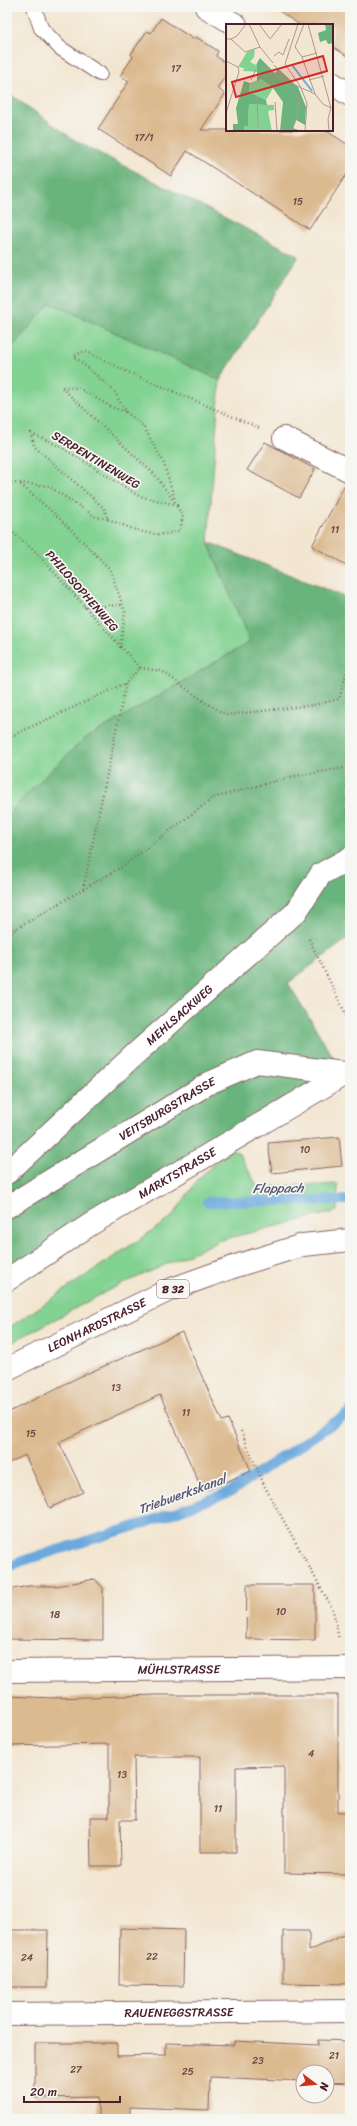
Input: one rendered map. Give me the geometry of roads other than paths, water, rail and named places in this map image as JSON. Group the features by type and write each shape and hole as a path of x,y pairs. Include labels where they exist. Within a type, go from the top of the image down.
{"street":[{"path":"206,7 234,24"},
{"path":"333,85 350,95"},
{"path":"284,438 350,471"},
{"name":"MEHLSACKWEG","path":"7,1173 134,1055 296,912 321,874 350,858"},
{"name":"VEITSBURGSTRASSE","path":"7,1207 209,1083 257,1062 346,1072"},
{"name":"MARKTSTRASSE","path":"7,1280 91,1224 346,1072"},
{"name":"LEONHARDSTRASSE","path":"7,1369 169,1290 239,1265 304,1245 350,1240"},
{"name":"MÜHLSTRASSE","path":"7,1671 347,1668"},
{"name":"RAUENEGGSTRASSE","path":"7,2014 350,2011"}],"lane":[{"path":"34,7 41,28 60,48 100,74"}],"waterway":[{"name":"Flappach","path":"207,1202 350,1200"},
{"name":"Triebwerkskanal","path":"7,1568 22,1561 148,1522 230,1492 350,1412"}]}
